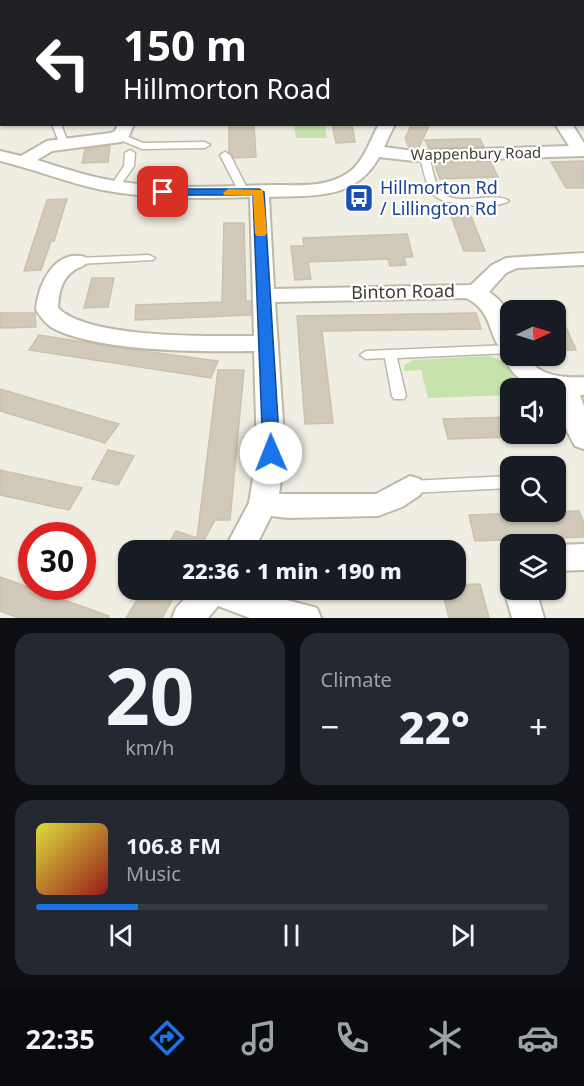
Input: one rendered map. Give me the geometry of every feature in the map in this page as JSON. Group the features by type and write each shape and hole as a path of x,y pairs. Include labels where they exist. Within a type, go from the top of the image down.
{"street":[{"path":"0,156 115,187 176,193 316,190 340,185 354,178 386,126"},
{"name":"Wappenbury Road","path":"564,126 582,151"},
{"path":"23,162 47,146 107,140 122,130"},
{"name":"Wappenbury Road","path":"372,152 424,156 582,151"},
{"path":"244,540 263,503 269,478 271,453 265,296 251,192"},
{"path":"475,293 499,270 513,262 584,259"},
{"path":"78,261 64,267 55,276 47,309 55,320 96,332 135,339 202,344 267,343"},
{"name":"Binton Road","path":"265,296 459,290 475,293 490,302 497,309 500,318"},
{"path":"520,366 544,383 574,387 584,439"},
{"path":"263,503 288,507 378,505 410,487"},
{"path":"566,558 584,557"},
{"path":"188,618 203,600"},
{"path":"237,600 305,618"},
{"path":"523,600 528,618"}],"lane":[{"path":"57,126 63,143"},
{"path":"122,130 142,146 205,145"},
{"path":"115,187 129,166 130,153"},
{"path":"225,155 251,192"},
{"path":"424,156 437,192 443,197 459,201 504,201"},
{"path":"78,261 149,258"},
{"path":"366,355 500,348"},
{"path":"390,354 399,396"},
{"path":"410,487 500,482"}],"green space":[{"path":"294,126 325,126 327,138 296,138"},
{"path":"488,356 500,360 500,366 506,366 515,378 500,378 500,395 428,398 421,370 404,371 404,365 413,360"}],"building":[{"path":"229,126 254,126 256,157 234,158 229,152"},
{"path":"332,126 352,126 355,142 336,143"},
{"path":"411,126 429,126 418,149 409,148 405,138"},
{"path":"480,139 484,147 429,148 425,140"},
{"path":"110,146 108,162 82,163 85,149"},
{"path":"490,161 498,177 440,179 434,163"},
{"path":"584,161 584,188 566,188 551,162"},
{"path":"67,199 54,241 51,241 41,270 24,271 47,200"},
{"path":"451,216 471,216 485,251 464,251"},
{"path":"224,223 244,223 246,301 251,301 251,315 135,320 136,305 222,302"},
{"path":"407,234 413,257 404,257 406,265 390,266 388,259 308,262 311,279 295,280 291,246 304,246 303,238"},
{"path":"92,278 114,278 108,307 84,308"},
{"path":"0,313 35,313 36,327 0,328"},
{"path":"476,313 481,329 322,331 333,423 305,424 297,316"},
{"path":"566,328 570,336 576,350 566,350"},
{"path":"39,335 218,361 211,378 29,350"},
{"path":"218,370 244,370 230,520 215,520 204,540 171,540 176,531 197,538"},
{"path":"0,389 119,424 105,443 0,411"},
{"path":"500,417 500,437 448,439 443,419"},
{"path":"108,450 134,456 118,485 92,479"},
{"path":"0,470 82,488 69,510 0,495"},
{"path":"566,511 579,511 584,523 584,537 566,538 566,534 500,534 500,540 475,541 469,515 500,514 500,522 566,522"},
{"path":"0,577 18,583 18,600 64,600 109,616 109,618 19,618 0,611"},
{"path":"480,584 489,618 449,618 444,600 466,600 466,585"},
{"path":"137,600 172,600 162,618 126,618"}],"slow traffic":[{"path":"228,193 259,192 261,233"}],"place":[{"name":"Hillmorton Rd / Lillington Rd","path":"359,198"}],"route":[{"path":"163,192 259,192 271,453"}]}
